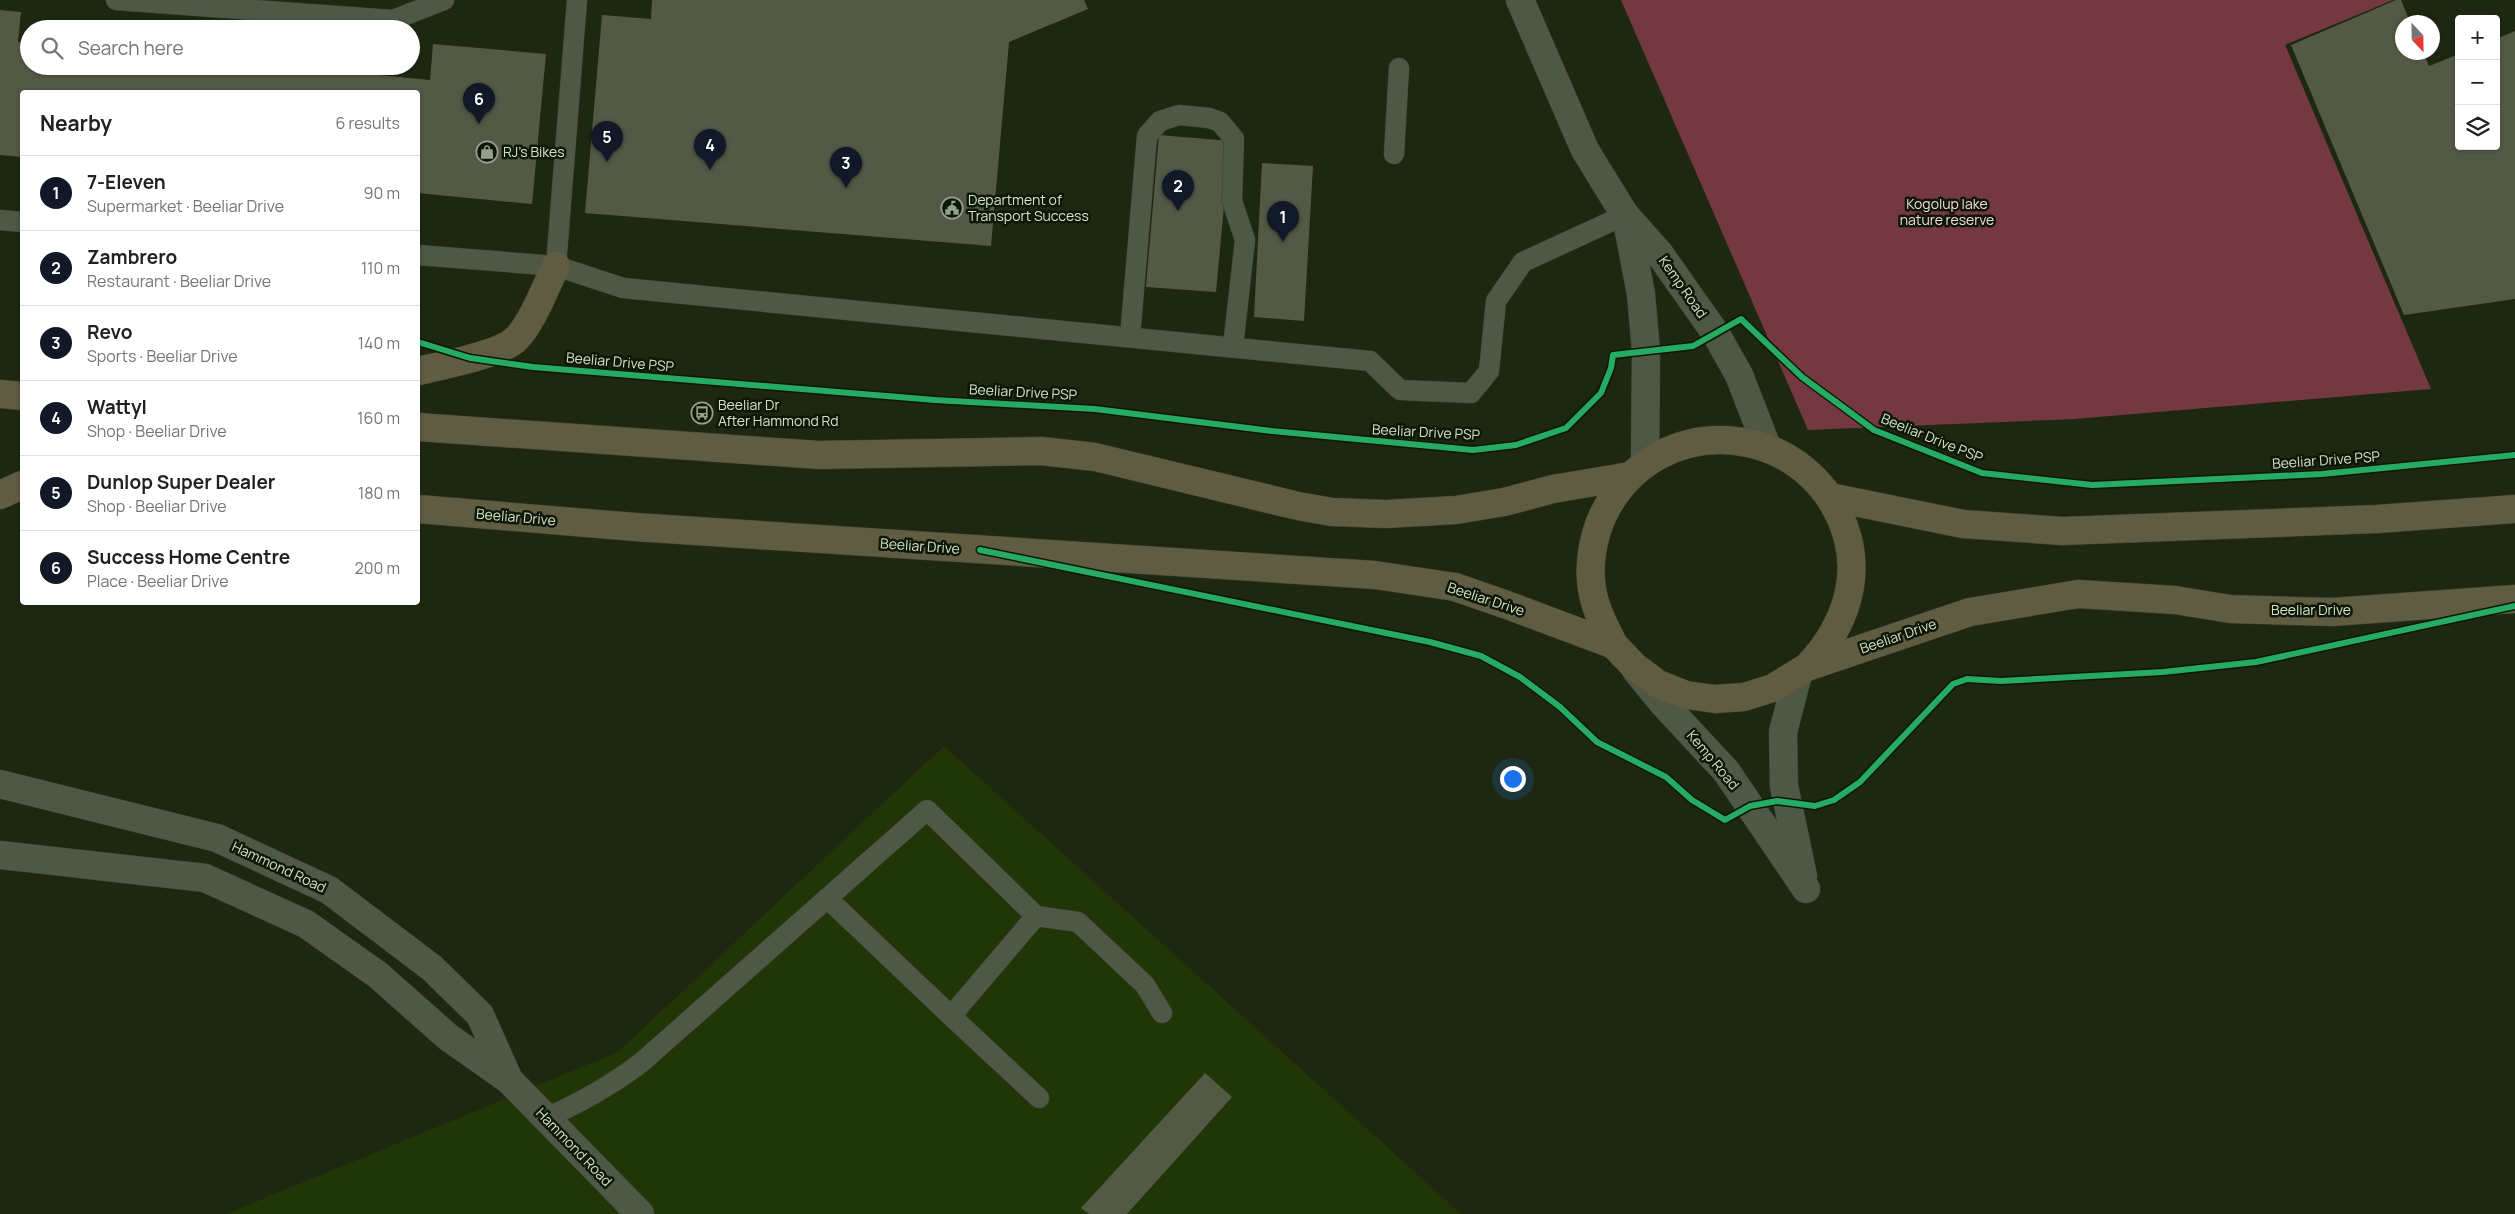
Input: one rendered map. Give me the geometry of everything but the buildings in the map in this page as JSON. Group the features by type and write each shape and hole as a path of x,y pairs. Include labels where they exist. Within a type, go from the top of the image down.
{"highway":[{"path":"420,370 504,347 516,339 556,266"},
{"path":"0,394 20,396"},
{"path":"420,427 820,455 1041,450 1095,457 1298,506 1332,512 1386,514 1456,510 1504,502 1638,470"},
{"path":"1619,650 1600,618 1592,588 1591,558 1597,528 1611,500 1638,470 1667,451 1692,442 1742,441 1767,447 1791,460 1813,477 1830,497 1843,522 1850,549 1851,577 1847,604 1836,630 1803,670"},
{"path":"0,482 20,484"},
{"path":"0,495 20,485"},
{"path":"1830,497 1963,524 2062,531 2367,519 2515,509"},
{"name":"Beeliar Drive","path":"420,509 635,527 1375,576 1455,587 1619,650 1634,666 1658,684 1686,695 1715,699 1744,697 1773,688 1803,670 1970,612 2078,594 2175,600 2230,609 2332,612 2515,599"}],"main road":[{"name":"Kemp Road","path":"1520,0 1585,150 1625,214 1659,253 1716,334 1739,375 1767,447"},
{"name":"Kemp Road","path":"1625,214 1641,294 1645,342 1638,470"},
{"name":"Kemp Road","path":"1619,650 1662,702 1726,771 1806,889 1784,786 1783,732 1803,670"},
{"name":"Hammond Road","path":"0,784 216,838 329,890 432,968 480,1015 509,1080"},
{"name":"Hammond Road","path":"0,854 205,878 306,924 378,975 448,1037 509,1080 640,1214"}],"lane":[{"path":"116,0 392,20 444,0"},
{"path":"556,266 577,0"},
{"path":"1394,154 1399,68"},
{"path":"1130,337 1146,136 1160,121 1178,114 1209,118 1220,122 1234,139 1232,201 1245,240 1233,347"},
{"path":"420,255 556,266 623,288 1370,361 1400,390 1471,393 1489,371 1496,301 1523,262 1625,214"},
{"path":"0,220 20,222"},
{"path":"546,1118 613,1085 642,1062 927,810 1036,916 1078,922 1146,986 1162,1013"},
{"path":"827,898 1039,1098"},
{"path":"951,1016 1036,916"}],"shaded area":[{"path":"944,746 1461,1214 226,1214 618,1052"}],"green space":[{"name":"Kogolup lake nature reserve","path":"1621,0 2393,0 2285,45 2431,389 2074,419 1808,430"}],"cycle path":[{"name":"Beeliar Drive PSP","path":"420,343 470,358 533,367 935,400 1095,409 1272,431 1473,450 1516,445 1566,428 1601,393 1611,368 1613,355 1693,346 1741,319 1802,377 1874,430 1982,473 2092,485 2322,474 2515,455"},
{"path":"980,550 1430,642 1481,656 1520,677 1560,707 1597,742 1666,777 1692,800 1725,820 1750,806 1777,801 1815,806 1834,800 1860,782 1953,684 1967,679 2001,681 2163,672 2256,662 2515,606"}],"place":[{"name":"Success Home Centre","path":"479,124"},
{"name":"RJ's Bikes","path":"487,152"},
{"name":"Dunlop Super Dealer","path":"607,162"},
{"name":"Wattyl","path":"710,170"},
{"name":"Revo","path":"846,188"},
{"name":"Department of Transport Success","path":"952,208"},
{"name":"Zambrero","path":"1178,211"},
{"name":"7-Eleven","path":"1283,242"},
{"name":"Beeliar Dr After Hammond Rd","path":"702,413"}]}
